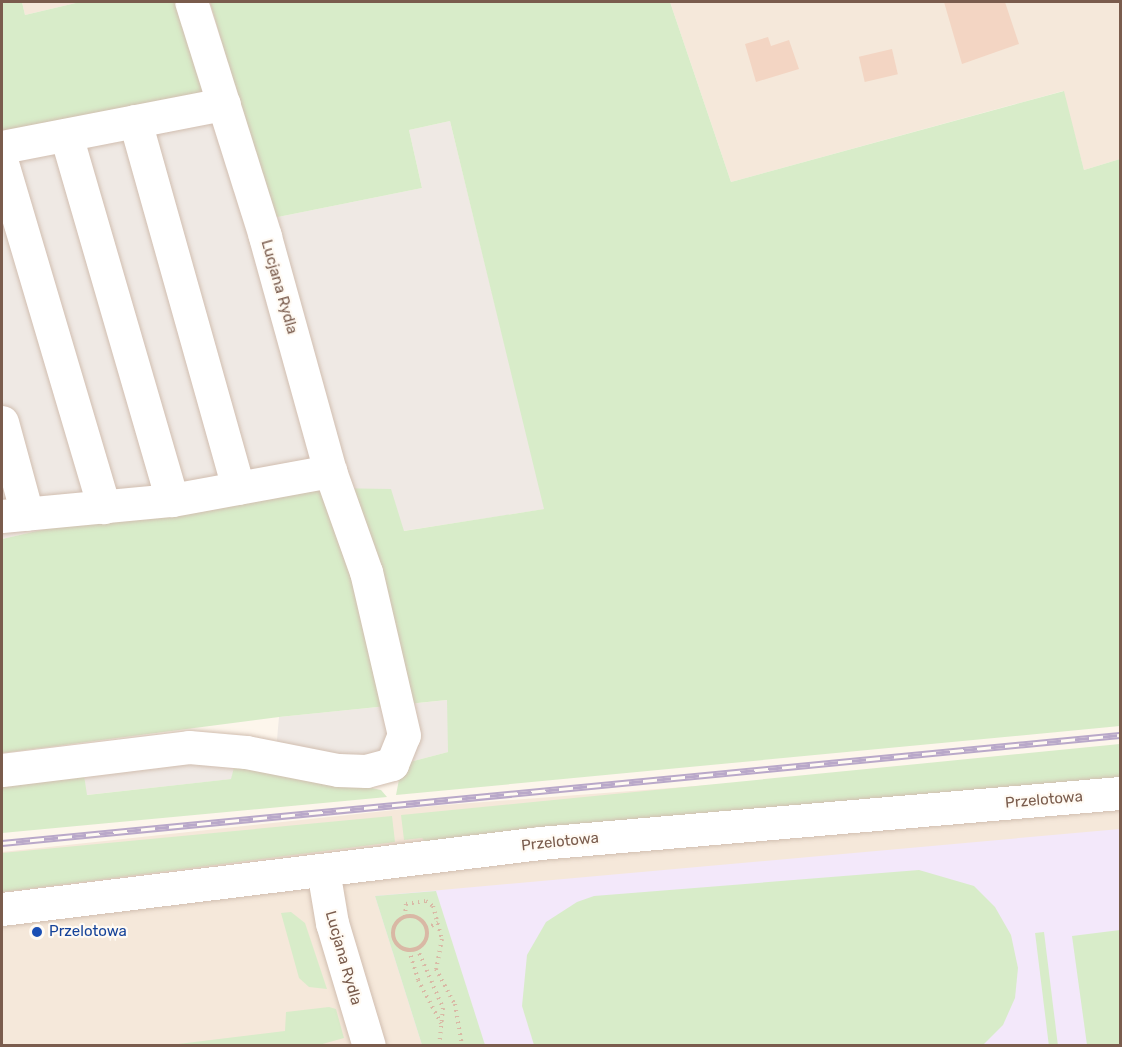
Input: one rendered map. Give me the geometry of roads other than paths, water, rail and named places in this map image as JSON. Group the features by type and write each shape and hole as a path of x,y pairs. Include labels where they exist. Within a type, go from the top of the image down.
{"street":[{"name":"Lucjana Rydla","path":"2,770 189,747 246,752 338,770 366,771 392,764 404,735 366,572 330,471 224,104 191,2"},
{"path":"2,147 224,104"},
{"path":"135,122 238,488"},
{"path":"66,135 172,500"},
{"path":"2,163 104,507"},
{"path":"2,422 14,515 172,500 330,471"},
{"name":"Przelotowa","path":"2,909 586,839 1120,793"},
{"name":"Lucjana Rydla","path":"323,870 332,923 369,1046"}],"railway":[{"path":"2,843 1120,735"}],"place":[{"name":"Przelotowa","path":"37,932"}]}
